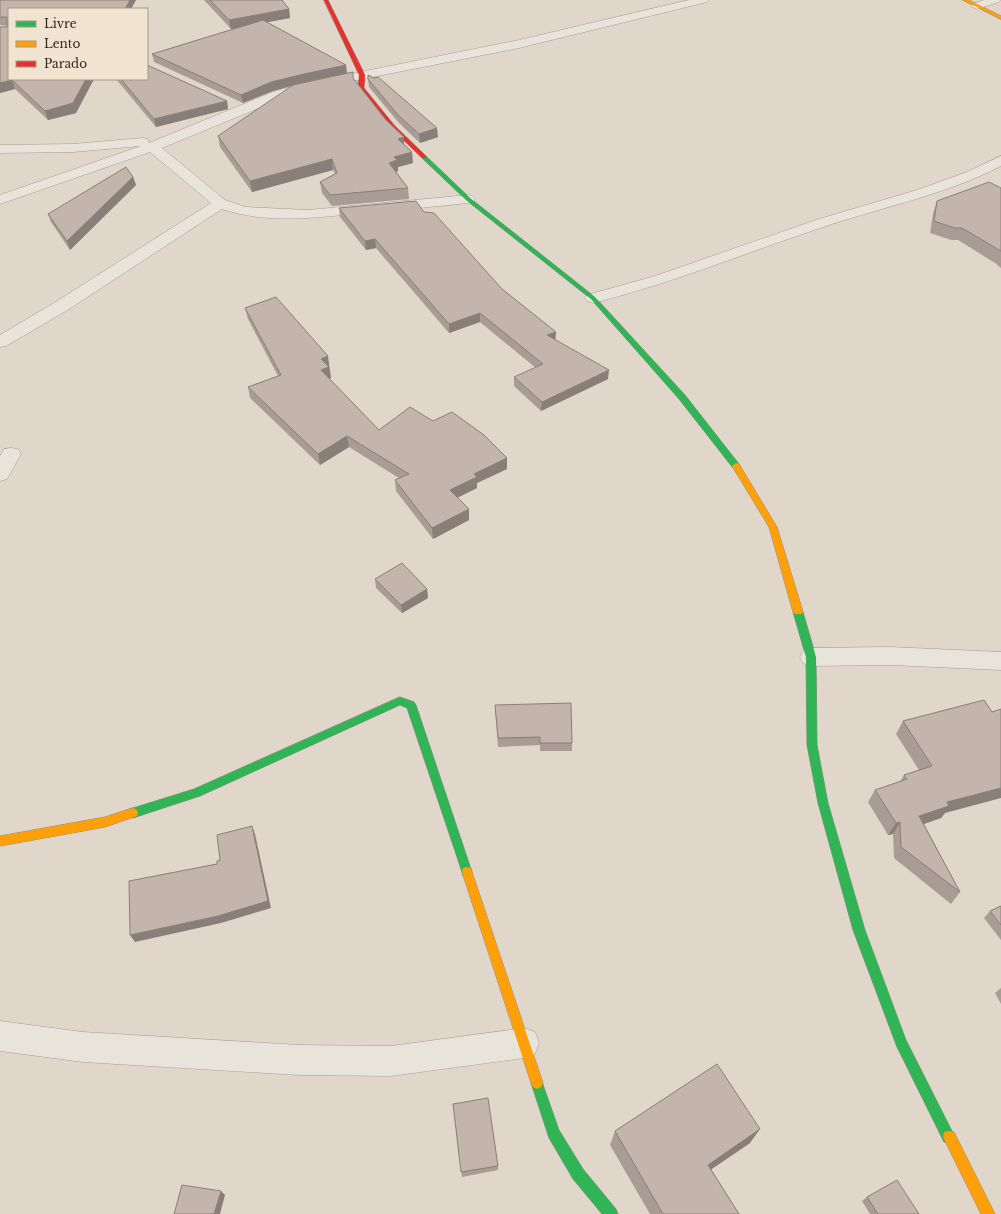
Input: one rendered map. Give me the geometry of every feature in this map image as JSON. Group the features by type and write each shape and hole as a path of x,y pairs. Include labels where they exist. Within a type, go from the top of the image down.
{"street":[{"path":"326,0 362,75 361,88 384,118 468,198 593,298 682,397 734,463 773,527 811,657 812,745 823,803 859,930 901,1043 988,1214"},
{"path":"0,200 152,147 242,109 291,91 362,75 519,44 703,0"},
{"path":"965,0 1001,18"},
{"path":"977,6 995,0"},
{"path":"229,103 242,109"},
{"path":"0,149 73,148 170,139"},
{"path":"152,147 220,203 243,211 258,213 308,214 468,198"},
{"path":"593,298 661,279 824,222 922,193 972,175 1001,160"},
{"path":"0,342 60,307 220,203"},
{"path":"0,474 11,454"},
{"path":"811,657 890,656 1001,661"},
{"path":"0,841 105,822 196,793 400,701 406,701 410,705 554,1133 578,1174 611,1214"},
{"path":"0,1036 83,1046 307,1060 391,1062 524,1043"}],"building":[{"path":"0,0 130,0 126,8 8,8 8,80 12,80 0,83 0,27 7,27 7,17 0,17"},
{"path":"210,0 282,0 289,9 229,20"},
{"path":"263,20 346,65 271,82 241,95 152,54"},
{"path":"148,65 227,101 154,119 122,80 148,80"},
{"path":"353,72 353,78 386,120 404,137 398,139 412,152 394,157 397,160 389,163 408,188 330,195 320,182 337,173 332,159 250,181 218,136 293,85"},
{"path":"368,75 374,78 378,77 437,128 419,134 398,115 368,79"},
{"path":"12,80 85,80 73,103 45,111"},
{"path":"126,167 133,177 67,241 48,214"},
{"path":"989,182 1001,188 1001,251 962,228 955,228 934,221 937,201"},
{"path":"416,201 424,212 434,213 502,289 556,332 547,335 609,370 542,402 514,377 543,364 480,313 449,324 375,239 365,241 339,208"},
{"path":"276,297 328,356 321,359 329,367 321,370 379,430 410,407 433,421 452,412 484,435 507,458 474,474 477,477 450,490 469,509 432,528 395,480 409,474 347,436 318,454 248,387 281,375 245,308"},
{"path":"402,563 427,589 401,605 375,579"},
{"path":"984,700 992,712 1001,709 1001,788 947,802 949,806 919,816 960,892 901,847 900,822 896,823 875,790 907,779 904,775 932,766 903,721"},
{"path":"571,703 572,743 540,743 540,737 498,738 495,705"},
{"path":"252,826 268,901 218,916 130,935 129,881 217,864 217,861 220,860 217,835"},
{"path":"1001,906 1001,925 990,911"},
{"path":"717,1064 760,1129 708,1165 739,1214 663,1214 615,1131"},
{"path":"488,1098 498,1166 461,1172 453,1104"},
{"path":"897,1180 919,1214 878,1214 867,1197"},
{"path":"182,1185 221,1191 214,1214 174,1214"}],"traffic: fast":[{"path":"424,157 468,199 593,298 682,397 736,466"},
{"path":"798,612 811,657 812,745 823,803 859,930 901,1043 949,1137"},
{"path":"133,813 196,793 400,701 411,705 467,872"},
{"path":"537,1083 554,1133 578,1174 611,1214"}],"traffic: slow":[{"path":"965,0 1001,18"},
{"path":"736,466 773,527 798,612"},
{"path":"0,841 105,822 133,813"},
{"path":"467,872 537,1083"},
{"path":"949,1137 988,1214"}],"traffic: jam":[{"path":"326,0 362,75 361,88 393,127 424,157"}]}
